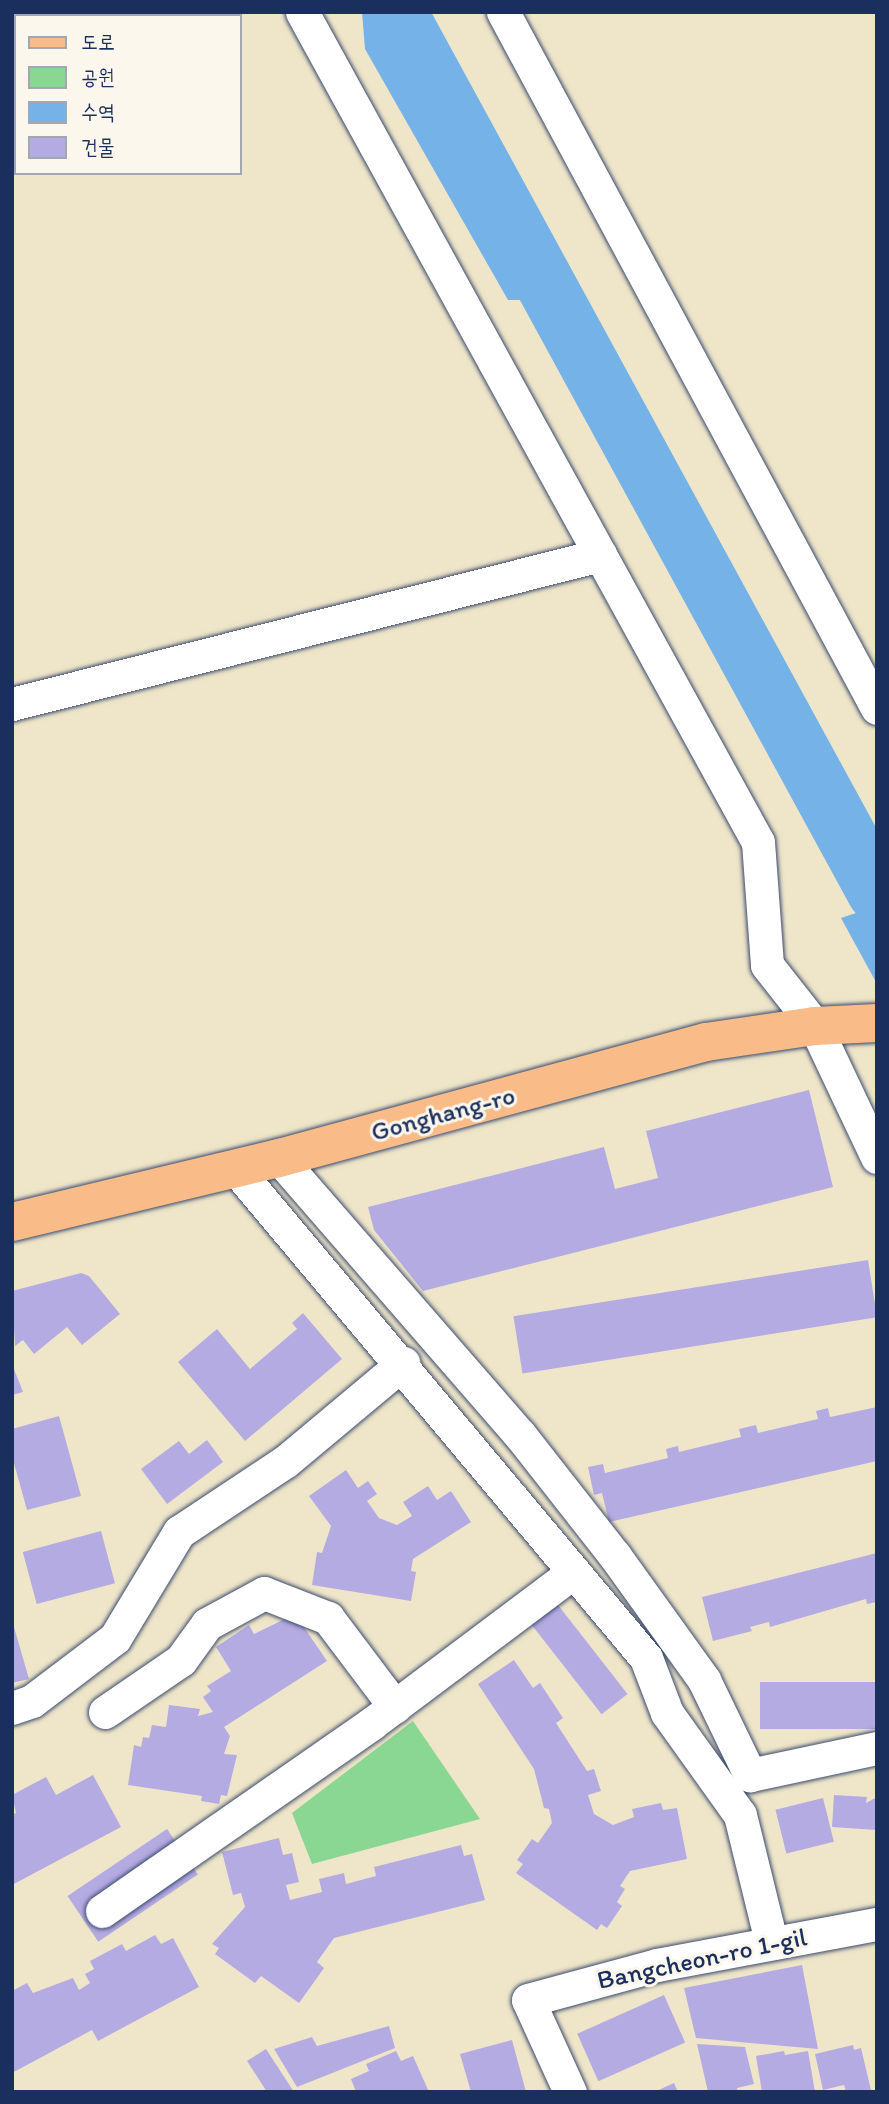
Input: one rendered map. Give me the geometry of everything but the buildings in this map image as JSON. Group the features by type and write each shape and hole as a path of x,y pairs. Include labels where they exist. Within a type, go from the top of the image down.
{"main road":[{"name":"Gonghang-ro","path":"12,1222 279,1158 706,1042 815,1026 877,1023"}],"street":[{"path":"302,12 758,842 767,965 815,1026 877,1157"},
{"path":"503,12 877,708"},
{"path":"12,704 600,555"},
{"path":"279,1158 520,1435 615,1556 704,1680 750,1775 877,1748"},
{"path":"236,1169 403,1363 572,1573 646,1658 667,1713 740,1815 771,1941"},
{"path":"12,1708 32,1701 116,1638 179,1531 286,1461 403,1363"},
{"path":"102,1911 395,1707 572,1573"},
{"path":"105,1712 181,1660 207,1624 264,1593 328,1618 395,1707"},
{"name":"Bangcheon-ro 1-gil","path":"570,2092 528,2000 657,1965 771,1941 877,1924"}],"green space":[{"path":"413,1721 480,1819 312,1864 292,1813"}],"water":[{"path":"362,12 426,12 447,104 539,300 508,300 365,49"},
{"path":"877,906 877,984 841,918"}],"waterway":[{"path":"397,12 877,892"}]}
